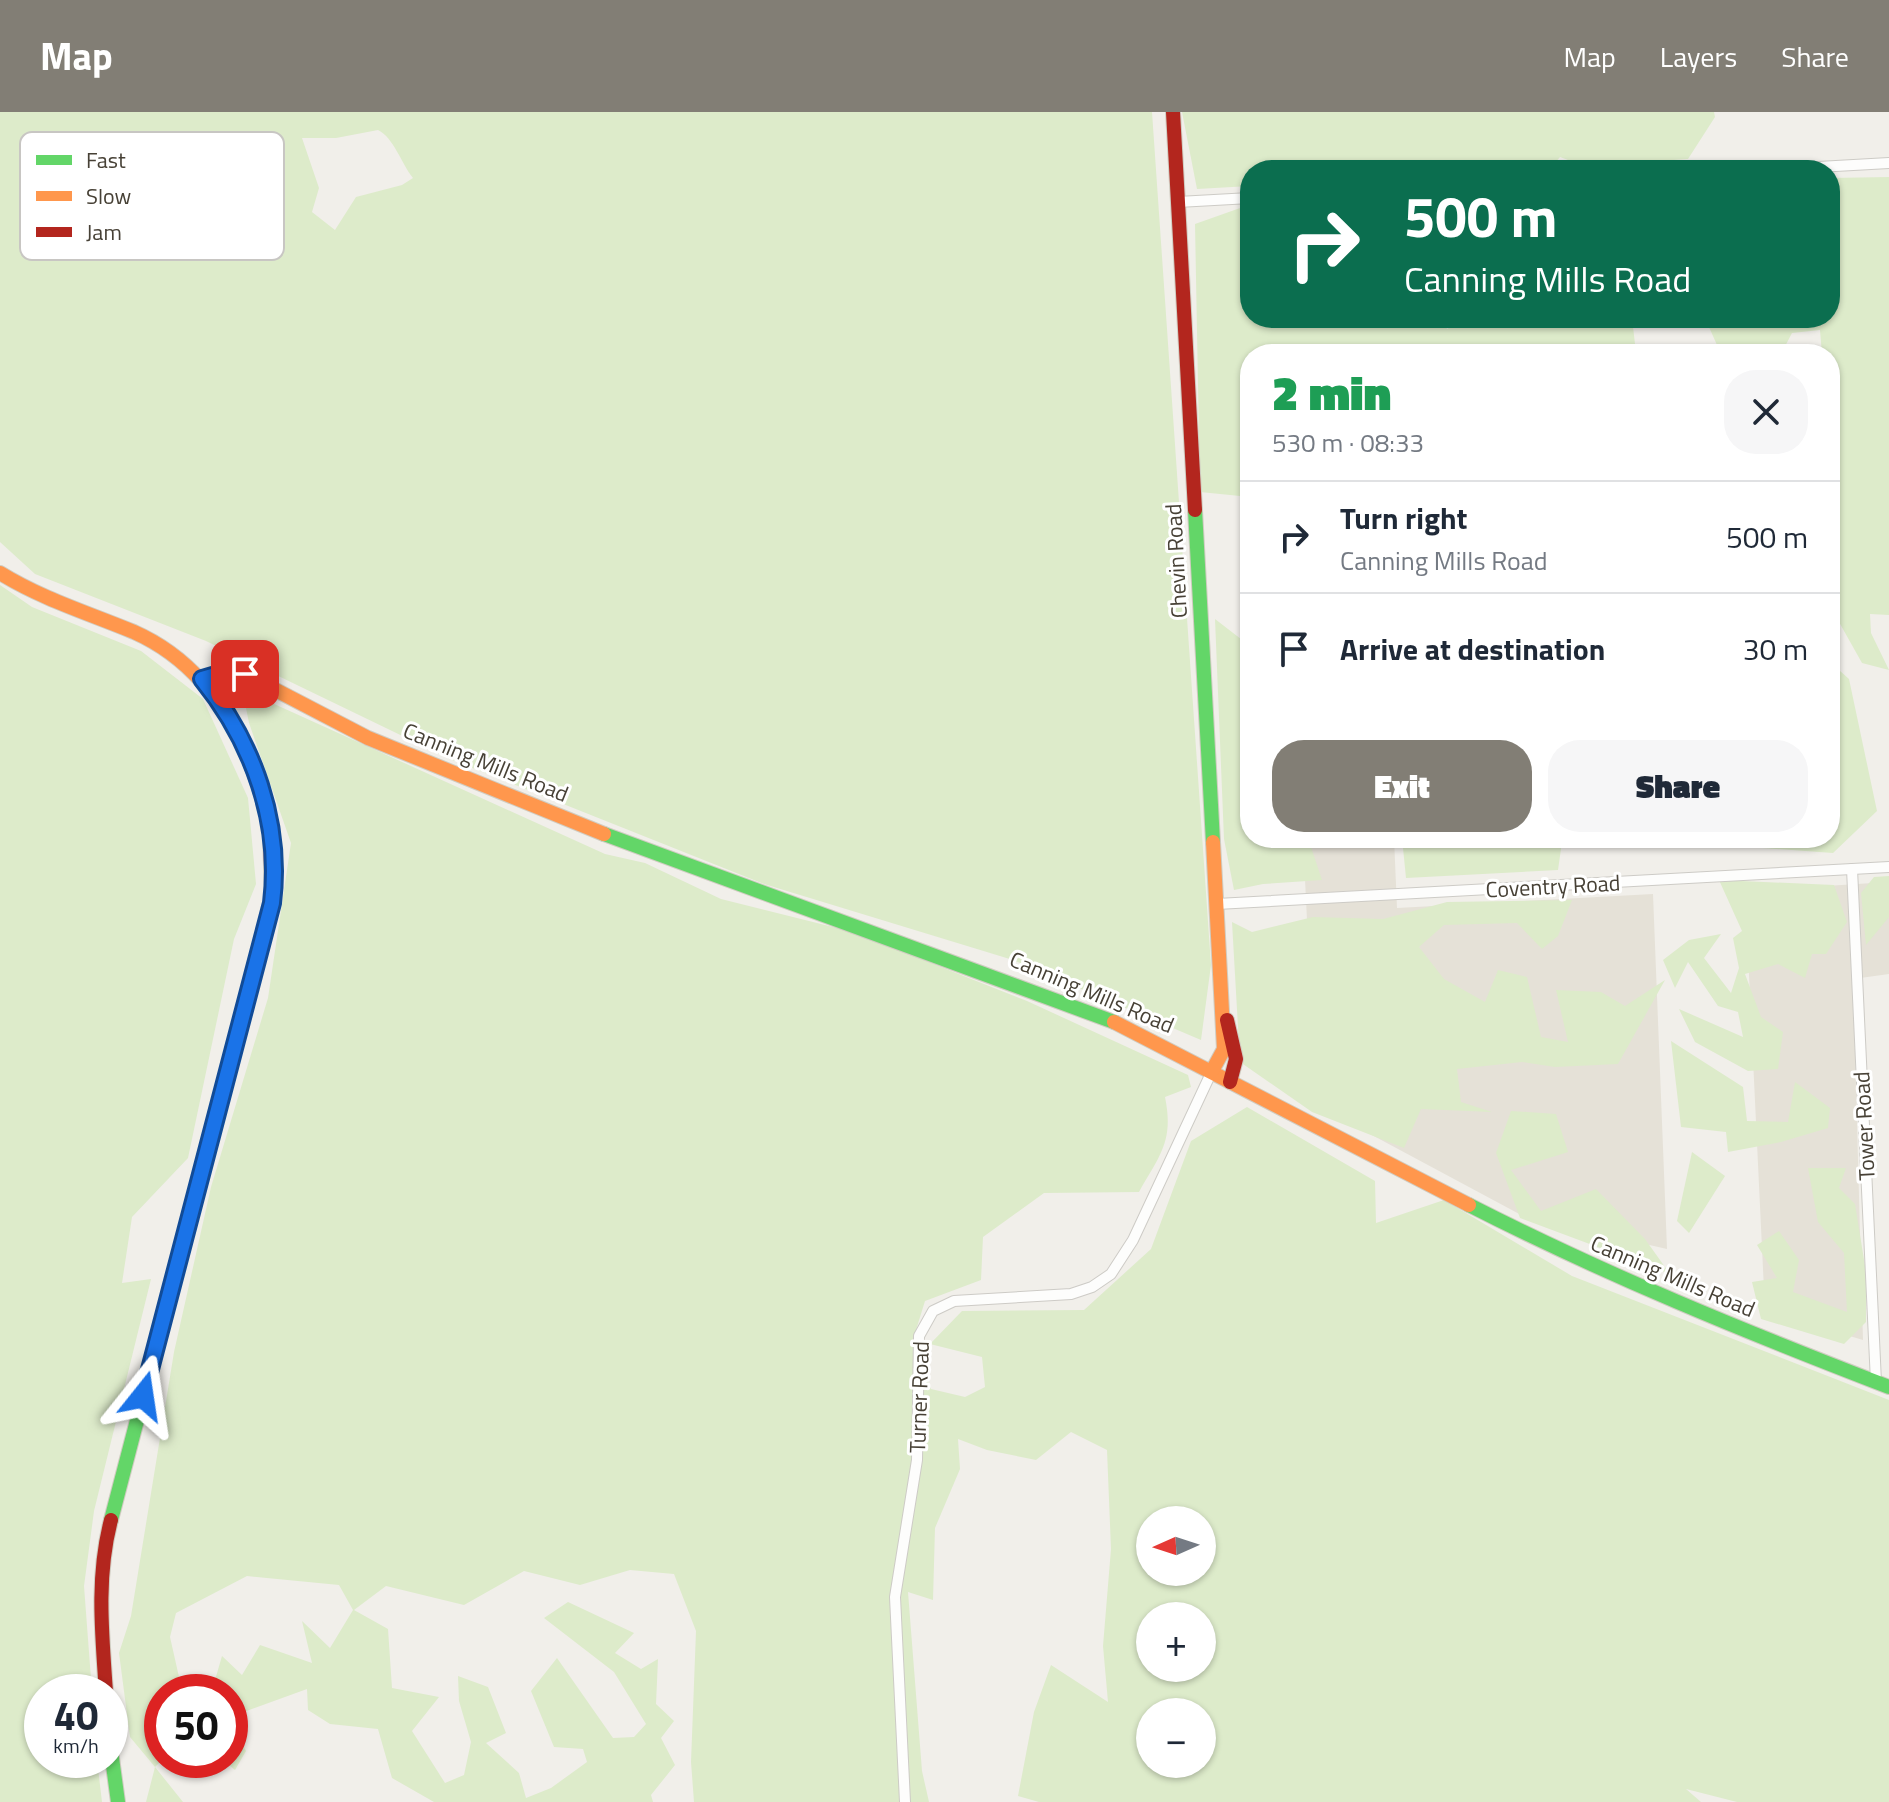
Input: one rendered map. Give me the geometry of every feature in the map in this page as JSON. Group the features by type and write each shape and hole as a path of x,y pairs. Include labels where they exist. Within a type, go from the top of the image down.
{"main road":[{"name":"Chevin Road","path":"1173,112 1224,1049 1212,1071"},
{"path":"0,573 47,599 151,640 179,657 202,679 252,766 267,806 273,837 274,888 104,1546 100,1597 105,1674"},
{"name":"Canning Mills Road","path":"202,679 235,673 258,681 368,738 615,838 1089,1011 1212,1071 1569,1256 1708,1317 1883,1384"},
{"path":"215,697 236,684 258,681"},
{"name":"Chevin Road","path":"1222,1008 1236,1059 1230,1082"},
{"path":"115,1778 118,1802"}],"street":[{"path":"1840,166 1889,163"},
{"path":"1178,202 1240,199"},
{"name":"Coventry Road","path":"1217,904 1889,867"},
{"name":"Tower Road","path":"1852,869 1883,1384"},
{"name":"Turner Road","path":"905,1802 895,1597 917,1460 919,1336 933,1311 954,1301 1071,1294 1092,1287 1111,1274 1133,1240 1212,1071"}],"shaded area":[{"path":"1303,848 1394,848 1397,908 1653,894 1667,1249 1523,1216 1316,1105"},
{"path":"1889,882 1889,974 1853,979 1863,1340 1765,1311 1745,891"}],"green space":[{"path":"0,112 1152,112 1211,965 1201,1040 1013,960 764,884 450,759 206,641 35,574 0,542","holes":["378,130 393,145 413,178 402,185 356,197 335,230 312,212 319,188 302,138 336,138"]},
{"path":"1182,112 1714,112 1715,117 1688,159 1240,160 1240,187 1197,189"},
{"path":"1889,177 1889,615 1870,614 1871,633 1889,670 1862,663 1840,624 1840,344 1821,344 1820,330 1792,333 1786,344 1717,344 1709,328 1840,328 1840,178"},
{"path":"1240,208 1240,328 1633,328 1635,344 1240,344 1240,496 1200,492 1195,224"},
{"path":"0,585 32,607 141,651 203,699 248,798 256,884 234,939 188,1158 132,1217 122,1283 151,1279 94,1511 84,1586 91,1674 24,1674 24,1778 99,1778 102,1802 0,1802"},
{"path":"1215,619 1240,638 1240,848 1311,848 1322,880 1263,884 1234,890 1224,839"},
{"path":"1840,671 1849,679 1877,811 1840,846"},
{"path":"244,698 261,698 605,854 645,863 721,899 853,932 1027,1001 1188,1075 1191,1087 1165,1097 1166,1137 1159,1157 1139,1192 1044,1193 983,1237 981,1280 925,1301 912,1343 931,1389 965,1397 985,1387 982,1357 930,1344 962,1311 1084,1310 1151,1249 1191,1141 1247,1107 1375,1181 1376,1223 1444,1200 1572,1276 1889,1400 1889,1802 1737,1802 1686,1789 1701,1802 1039,1802 1018,1796 1034,1712 1051,1665 1108,1702 1103,1646 1111,1549 1107,1450 1071,1432 1036,1460 987,1450 958,1439 960,1469 935,1528 933,1600 908,1592 922,1771 929,1802 694,1802 691,1762 696,1631 674,1574 630,1570 580,1585 524,1571 464,1605 386,1586 354,1610 388,1629 392,1688 439,1697 412,1731 445,1783 464,1775 471,1742 459,1701 458,1676 488,1687 506,1733 486,1743 519,1773 526,1798 551,1788 587,1762 583,1749 554,1747 531,1691 557,1658 613,1738 634,1737 646,1724 614,1672 544,1618 568,1602 634,1633 615,1653 641,1669 658,1659 656,1704 674,1721 661,1738 675,1765 651,1795 653,1802 434,1802 392,1778 378,1729 330,1724 308,1710 307,1689 248,1710 248,1674 243,1674 260,1645 312,1663 302,1621 330,1648 353,1610 339,1585 247,1576 176,1613 170,1637 178,1674 144,1674 144,1754 130,1737 128,1674 122,1674 119,1653 131,1616 174,1352 211,1187 268,998 291,843 249,723"},
{"path":"1403,848 1561,848 1558,870 1406,878"},
{"path":"1763,848 1838,848 1833,853"},
{"path":"1889,876 1889,917 1866,945 1861,893 1874,877"},
{"path":"1719,880 1834,885 1847,922 1826,954 1812,954 1805,978 1778,964 1745,974 1761,1017 1783,1032 1778,1069 1748,1071 1695,1042 1679,1009 1743,1037 1738,1012 1718,1006 1688,962 1675,988 1663,960 1689,940 1721,934 1704,958 1731,993 1739,968 1733,938 1742,931"},
{"path":"1572,900 1558,936 1542,949 1517,923 1444,925 1419,947 1444,979 1485,1002 1498,970 1527,977 1541,1037 1568,1042 1556,990 1601,992 1625,1006 1665,980 1618,1064 1555,1067 1522,1062 1457,1069 1461,1102 1492,1112 1421,1109 1404,1148 1312,1112 1240,1062 1232,922 1252,932 1313,917 1383,919 1447,902"},
{"path":"1671,1041 1743,1087 1747,1121 1788,1122 1795,1082 1830,1108 1828,1128 1781,1142 1728,1152 1726,1132 1681,1127"},
{"path":"1511,1111 1556,1114 1568,1152 1511,1170 1541,1211 1596,1189 1645,1239 1670,1274 1520,1218 1496,1153"},
{"path":"1692,1152 1725,1176 1689,1233 1677,1221"},
{"path":"1808,1168 1846,1168 1839,1188 1855,1204 1866,1272 1866,1322 1844,1344 1761,1319 1752,1282 1777,1278 1757,1245 1779,1231 1799,1260 1793,1292 1847,1312 1844,1253 1818,1222"},
{"path":"222,1656 241,1674 217,1674"},
{"path":"152,1778 164,1778 183,1802 146,1802"}],"traffic: fast":[{"path":"1195,510 1213,842"},
{"path":"604,834 1114,1022"},
{"path":"1469,1205 1677,1302 1889,1387"},
{"path":"111,1520 189,1221"},
{"path":"115,1778 118,1802"}],"traffic: slow":[{"path":"0,573 49,598 134,632 162,647 187,666 226,713 240,740 253,769 270,829"},
{"path":"202,679 219,674 245,674 368,738 604,834"},
{"path":"215,697 236,684 258,681"},
{"path":"1212,1071 1224,1049 1213,842"},
{"path":"1114,1022 1469,1205"}],"traffic: jam":[{"path":"1173,112 1195,510"},
{"path":"189,1221 272,903 270,829"},
{"path":"1227,1020 1236,1059 1230,1082"},
{"path":"105,1674 102,1584 111,1520"}],"route":[{"path":"143,1396 272,903 275,864 270,816 241,742 202,679 219,674 245,674"}]}
